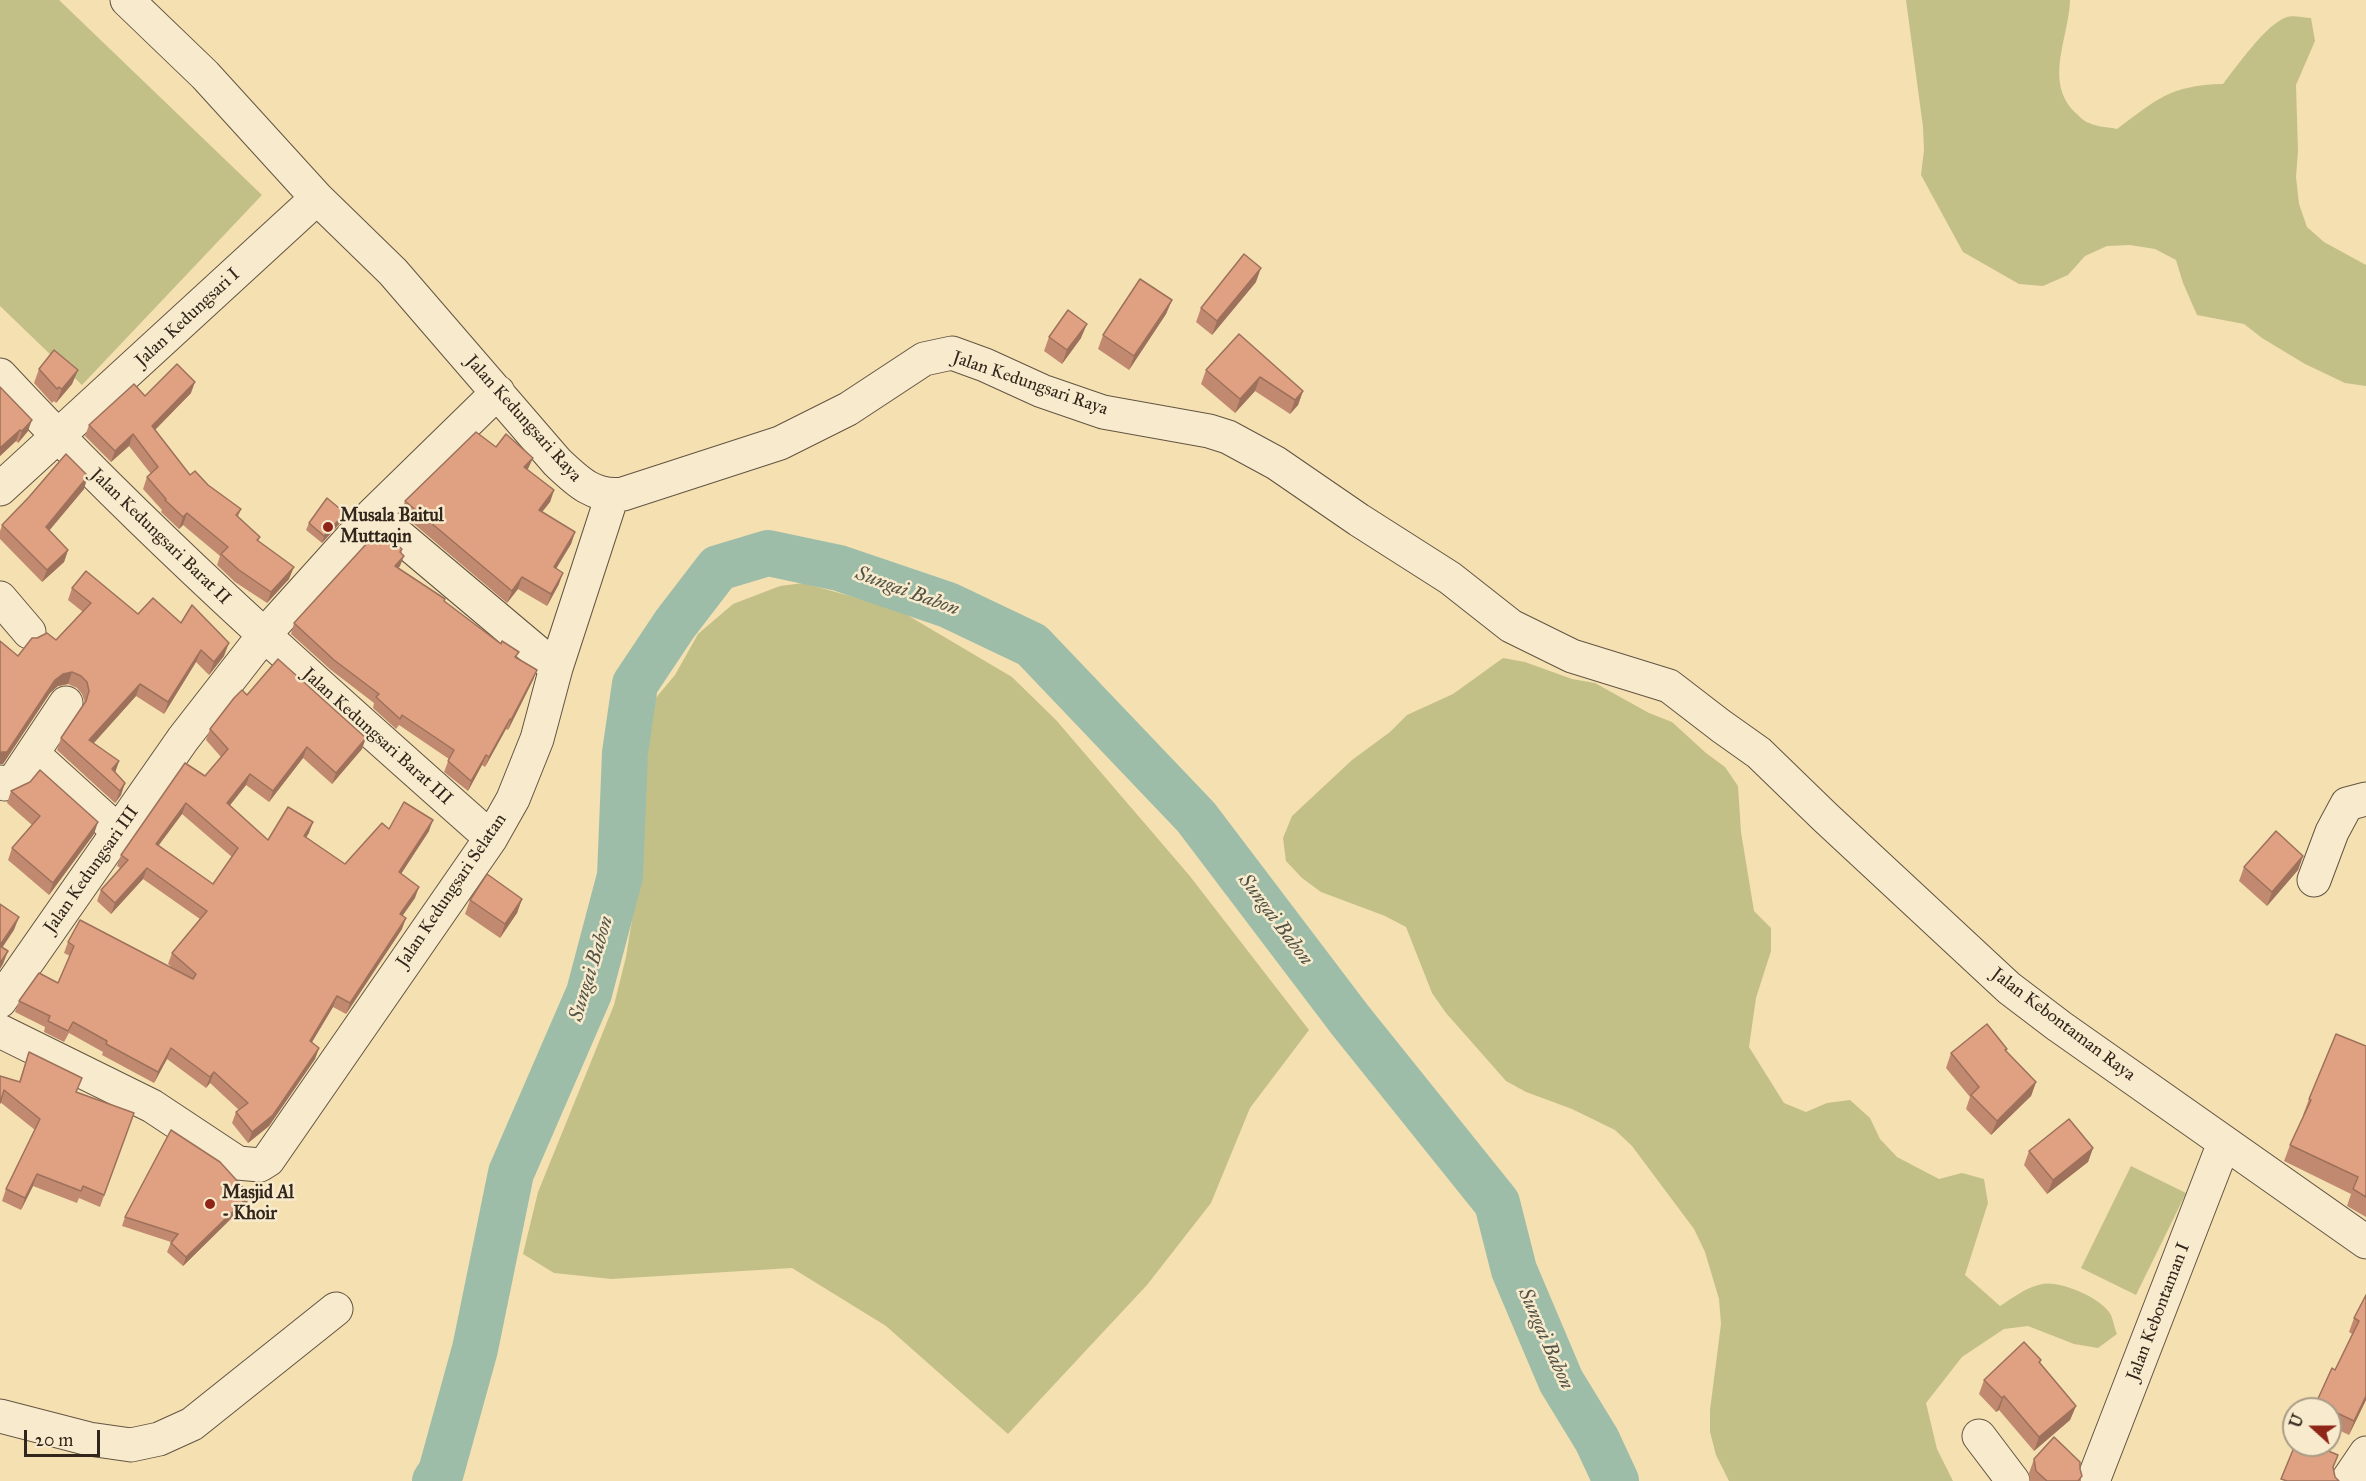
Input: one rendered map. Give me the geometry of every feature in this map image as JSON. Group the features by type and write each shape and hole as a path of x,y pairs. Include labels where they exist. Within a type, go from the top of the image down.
{"street":[{"name":"Jalan Kedungsari Raya","path":"127,0 205,75 317,198 393,272 557,462 580,483 598,493 612,496 633,491 780,443 848,409 924,360 952,353 985,364 1042,391 1103,412 1209,431 1228,437 1276,463 1450,578 1511,626 1572,656 1669,686 1759,753"},
{"name":"Jalan Kedungsari I","path":"0,489 317,198"},
{"name":"Jalan Kedungsari Barat II","path":"0,375 58,438 264,635"},
{"name":"Jalan Kedungsari III","path":"0,1002 183,739 264,635 373,514 498,392"},
{"name":"Jalan Kedungsari Selatan","path":"0,1031 152,1106 238,1163 260,1165 268,1161 491,838 513,799 537,739 556,668 612,496"},
{"path":"373,514 556,668"},
{"path":"0,598 29,632"},
{"name":"Jalan Kedungsari Barat III","path":"264,635 491,838"},
{"path":"0,782 5,783 16,778 66,703"},
{"name":"Jalan Kebontaman Raya","path":"1759,753 2009,988 2059,1026 2366,1242"},
{"path":"33,754 119,832"},
{"path":"2314,880 2332,832 2347,804 2357,800 2366,800"},
{"name":"Jalan Kebontaman I","path":"2093,1481 2224,1143"},
{"path":"0,1416 89,1439 131,1445 159,1439 192,1424 336,1309"},
{"path":"1979,1436 2013,1481"},
{"path":"2347,1481 2366,1453"}],"shaded area":[{"path":"0,0 59,0 262,195 82,385 0,306"},
{"path":"1906,0 2070,0 2060,60 2061,89 2067,103 2085,121 2117,129 2154,102 2176,91 2190,87 2223,84 2252,46 2279,21 2289,16 2311,18 2315,41 2296,85 2298,151 2296,177 2299,204 2307,227 2324,242 2366,265 2366,386 2345,383 2305,364 2262,338 2244,324 2197,315 2176,260 2155,249 2130,245 2107,246 2085,256 2068,275 2043,286 2019,284 1963,252 1921,175 1924,150 1923,127"},
{"path":"803,583 897,609 1012,677 1056,720 1189,875 1309,1030 1250,1108 1211,1203 1147,1285 1008,1434 886,1326 792,1268 611,1279 554,1273 523,1254 538,1192 614,1005 626,957 639,876 638,840 654,700 675,675 698,634 733,604 780,586"},
{"path":"1503,658 1525,662 1572,679 1595,683 1649,713 1672,722 1725,767 1738,786 1741,832 1754,911 1771,928 1771,951 1756,998 1749,1047 1784,1103 1806,1112 1827,1103 1850,1100 1870,1118 1880,1139 1897,1157 1939,1179 1962,1173 1984,1179 1988,1203 1965,1275 2000,1306 2030,1288 2049,1283 2088,1295 2104,1306 2110,1314 2117,1334 2098,1348 2074,1344 2028,1326 2004,1329 1962,1357 1926,1403 1937,1449 1953,1481 1729,1481 1716,1455 1710,1432 1710,1410 1721,1324 1719,1299 1705,1252 1694,1229 1632,1146 1615,1130 1572,1109 1526,1092 1506,1081 1446,1013 1432,993 1406,927 1385,916 1321,892 1302,878 1286,861 1283,838 1292,816 1352,760 1390,732 1407,715 1453,694"},
{"path":"2131,1166 2186,1193 2136,1295 2081,1268"}],"building":[{"path":"1244,254 1261,268 1217,321 1201,308"},
{"path":"1140,279 1172,300 1134,356 1103,335"},
{"path":"1068,310 1087,324 1067,350 1049,337"},
{"path":"1239,334 1303,391 1295,400 1260,377 1240,399 1206,370"},
{"path":"54,350 78,370 62,389 59,387 57,389 39,369"},
{"path":"177,364 195,382 152,426 190,475 195,471 208,485 241,509 236,515 260,537 257,540 294,567 271,592 239,570 221,554 228,547 187,513 183,517 165,500 147,477 158,467 133,434 115,451 89,425 134,384 145,396"},
{"path":"0,387 32,420 0,448"},
{"path":"476,432 496,447 506,434 533,458 524,467 554,490 539,510 575,532 554,567 563,573 551,594 522,577 512,591 405,501"},
{"path":"66,454 88,476 46,527 68,550 47,570 2,525"},
{"path":"327,498 345,513 324,536 309,523"},
{"path":"379,530 402,549 400,552 404,556 395,566 445,599 444,601 501,644 502,641 519,652 515,657 537,670 489,757 486,755 471,781 448,761 454,750 402,715 400,719 376,697 379,694 334,660 294,623"},
{"path":"86,571 138,614 153,598 181,623 192,605 229,643 214,662 201,650 168,702 140,684 89,740 119,761 112,769 125,783 120,791 61,738 86,701 89,691 87,682 72,672 63,674 55,680 7,752 0,752 0,641 18,656 32,638 47,633 56,640 91,603 72,588"},
{"path":"278,659 366,738 336,773 307,747 273,791 250,774 227,803 268,840 288,807 313,822 304,836 345,864 382,823 389,829 404,802 433,820 399,872 419,887 400,914 406,918 350,1003 337,996 310,1041 319,1048 273,1115 252,1132 236,1112 248,1103 214,1072 210,1077 171,1048 158,1072 106,1044 107,1041 73,1022 68,1031 48,1021 50,1016 19,1001 39,973 58,983 74,946 68,942 80,920 193,979 196,974 172,953 207,911 147,868 115,903 101,890 128,860 121,855 185,763 205,776 228,749 210,729 242,690 247,695","holes":["186,803 238,848 213,884 156,844"]},
{"path":"40,770 98,822 53,883 12,848 40,816 11,791 30,782"},
{"path":"2276,831 2303,856 2272,892 2244,867"},
{"path":"487,874 522,899 505,924 470,900"},
{"path":"0,904 19,917 0,945"},
{"path":"0,946 8,951 0,963"},
{"path":"1987,1024 2007,1049 2005,1050 2036,1082 1997,1121 1971,1095 1979,1087 1951,1053"},
{"path":"2336,1034 2366,1046 2366,1197 2353,1189 2358,1177 2290,1145 2311,1100 2309,1099"},
{"path":"29,1052 82,1078 76,1092 134,1113 104,1195 83,1186 81,1191 37,1174 25,1198 6,1189 40,1119 4,1090 0,1103 0,1076 20,1082"},
{"path":"2069,1119 2093,1148 2053,1180 2029,1151"},
{"path":"171,1130 220,1162 250,1195 186,1257 171,1243 178,1234 125,1217"},
{"path":"2366,1295 2366,1396 2354,1421 2342,1415 2342,1397 2319,1397 2332,1368 2335,1370 2359,1321 2354,1318"},
{"path":"2024,1342 2041,1360 2039,1362 2076,1406 2039,1437 2004,1396 2002,1398 1984,1380"},
{"path":"2054,1437 2080,1462 2082,1476 2078,1481 2047,1481 2036,1471 2034,1459"},
{"path":"2290,1457 2337,1457 2333,1467 2335,1477 2339,1481 2281,1479"}],"waterway":[{"name":"Sungai Babon","path":"435,1481 441,1472 475,1349 511,1173 589,993 620,876 625,753 635,684 675,624 718,568 768,553 839,568 948,605 1032,645 1196,817 1350,1020 1497,1203 1514,1270 1561,1381 1597,1440 1616,1481"}],"place":[{"name":"Musala Baitul Muttaqin","path":"328,527"},
{"name":"Masjid Al - Khoir","path":"210,1204"}]}
